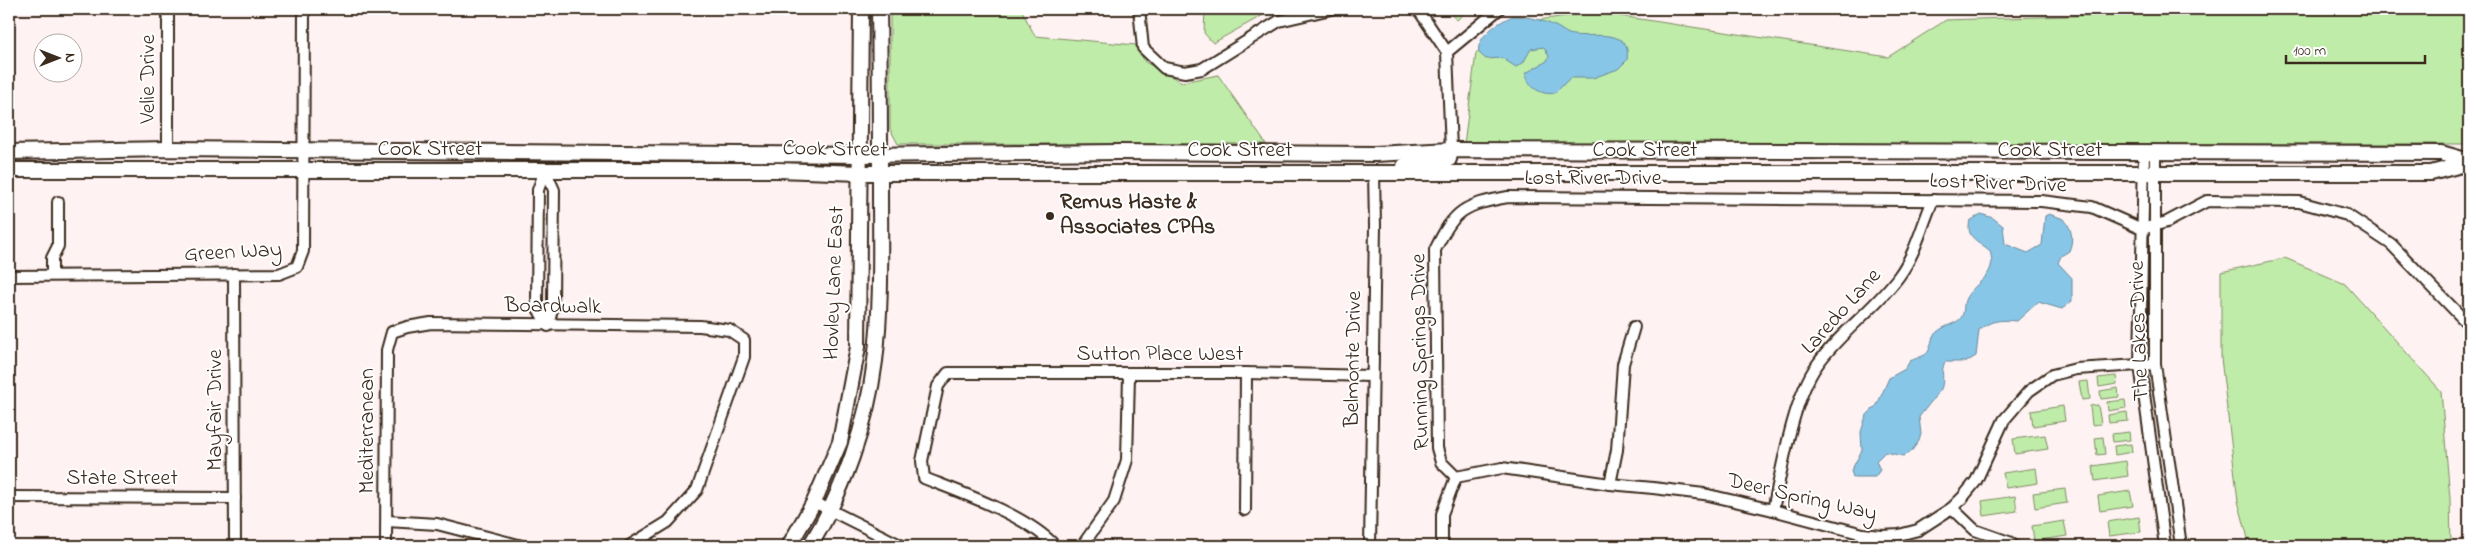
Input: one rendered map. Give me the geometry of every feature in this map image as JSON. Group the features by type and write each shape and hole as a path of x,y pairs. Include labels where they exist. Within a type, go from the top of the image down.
{"main road":[{"name":"Hovley Lane East","path":"789,546 814,502 840,442 858,347 861,9"},
{"name":"Hovley Lane East","path":"810,546 831,511 861,424 875,363 880,277 879,9"},
{"name":"Cook Street","path":"9,152 168,149 860,155 1221,152 1376,154 1451,150 2441,153 2469,162"},
{"path":"124,170 144,164 168,149"},
{"path":"1374,172 1449,159 1451,150"},
{"path":"546,170 562,162 600,152"},
{"path":"1088,172 1097,162 1185,159 1221,152"},
{"name":"Cook Street","path":"9,170 778,170 860,173 2431,173 2469,162"}],"street":[{"name":"Velie Drive","path":"168,9 168,149"},
{"name":"Green Way","path":"9,276 279,274 296,267 303,250 304,9"},
{"path":"1139,9 1143,48 1164,68 1185,72 1202,69 1279,21 1330,9"},
{"path":"1414,9 1420,12 1447,52 1451,150"},
{"path":"1447,52 1499,9"},
{"path":"2149,172 2150,153"},
{"path":"546,170 554,190 553,305 548,326"},
{"path":"546,170 538,190 537,307 548,326"},
{"name":"Belmonte Drive","path":"1370,546 1374,172"},
{"name":"The Lakes Drive","path":"2149,172 2156,225 2155,364 2181,546"},
{"name":"The Lakes Drive","path":"2149,172 2142,229 2140,365 2165,546"},
{"name":"Lost River Drive","path":"1483,202 1508,197 2041,201 2092,207 2142,229"},
{"name":"Laredo Lane","path":"1773,510 1796,408 1816,365 1900,275 1918,242 1922,223 1933,200"},
{"path":"2142,229 2156,225 2207,201 2299,202 2347,215 2391,244 2469,325"},
{"path":"52,275 52,258 58,246 58,202"},
{"name":"Running Springs Drive","path":"1442,546 1442,514 1456,477 1441,462 1438,448 1435,250 1448,223 1464,208 1483,202"},
{"name":"Mayfair Drive","path":"234,274 236,546"},
{"name":"Boardwalk","path":"407,327 431,324 700,326 729,330 744,340 744,357 698,490 668,522 629,546"},
{"name":"Mediterranean","path":"386,546 387,350 392,332 407,327"},
{"path":"1610,484 1617,450 1623,364 1634,327"},
{"name":"Deer Spring Way","path":"1456,477 1502,468 1610,484 1704,494 1863,534 1899,535 1918,530 1952,508 1976,481 2004,420 2029,391 2052,375 2076,369 2155,364"},
{"name":"Sutton Place West","path":"1056,546 1020,520 968,495 924,478 922,461 938,386 948,373 1129,375 1246,373 1372,376"},
{"path":"1245,510 1246,373"},
{"path":"1082,546 1114,501 1127,460 1129,375"},
{"name":"State Street","path":"9,497 235,498"},
{"path":"814,502 902,546"},
{"path":"1952,508 1975,530 2000,538 2014,546"},
{"path":"387,520 437,524 522,546"}],"green space":[{"path":"890,9 1021,9 1035,36 1136,45 1145,62 1182,82 1218,75 1266,144 898,144 890,129"},
{"path":"1205,9 1274,9 1213,43 1204,33"},
{"path":"1445,9 1469,9 1457,20"},
{"path":"2129,9 2469,9 2469,144 1464,144 1476,53 1504,25 1594,12 1888,57 1946,20 2129,14"},
{"path":"2285,258 2345,284 2441,391 2450,498 2451,546 2250,546 2238,501 2221,358 2221,272"},
{"path":"2116,376 2117,384 2099,387 2098,378"},
{"path":"2088,381 2090,399 2082,400 2079,382"},
{"path":"2118,388 2119,397 2101,399 2100,391"},
{"path":"2125,400 2126,408 2108,411 2107,402"},
{"path":"2098,405 2101,424 2092,425 2090,406"},
{"path":"2063,406 2065,421 2033,426 2031,411"},
{"path":"2127,412 2128,421 2109,423 2108,415"},
{"path":"2129,432 2130,440 2113,442 2112,434"},
{"path":"2045,435 2048,449 2015,454 2013,439"},
{"path":"2103,437 2105,454 2097,455 2095,438"},
{"path":"2131,444 2132,452 2115,455 2114,446"},
{"path":"2126,461 2128,476 2095,481 2093,466"},
{"path":"2036,468 2038,483 2006,488 2003,473"},
{"path":"2065,489 2067,503 2035,508 2033,493"},
{"path":"2130,491 2133,506 2100,511 2098,496"},
{"path":"2015,496 2017,511 1984,516 1982,501"},
{"path":"2139,517 2141,532 2109,536 2107,522"},
{"path":"2064,521 2067,536 2034,541 2032,526"}],"water":[{"path":"1513,16 1540,20 1569,34 1616,38 1623,42 1627,49 1627,60 1618,69 1593,78 1570,78 1555,93 1540,92 1529,82 1526,73 1547,61 1549,56 1544,47 1531,49 1523,63 1516,67 1502,58 1486,59 1479,53 1481,41 1490,30"},
{"path":"1981,214 1993,218 2003,226 2005,244 2028,253 2042,245 2045,216 2049,214 2064,219 2069,227 2072,238 2069,251 2061,256 2058,263 2072,278 2072,301 2062,309 2038,302 2017,321 1993,322 1979,330 1976,356 1966,362 1945,362 1941,389 1919,417 1921,434 1919,441 1910,453 1903,456 1885,452 1876,461 1880,470 1875,477 1853,477 1851,471 1862,450 1861,432 1866,416 1877,405 1889,378 1905,369 1910,361 1927,353 1933,336 1961,318 1966,298 1991,267 1990,251 1971,236 1969,227 1970,221"}],"place":[{"name":"Remus Haste & Associates CPAs","path":"1050,216"}]}
